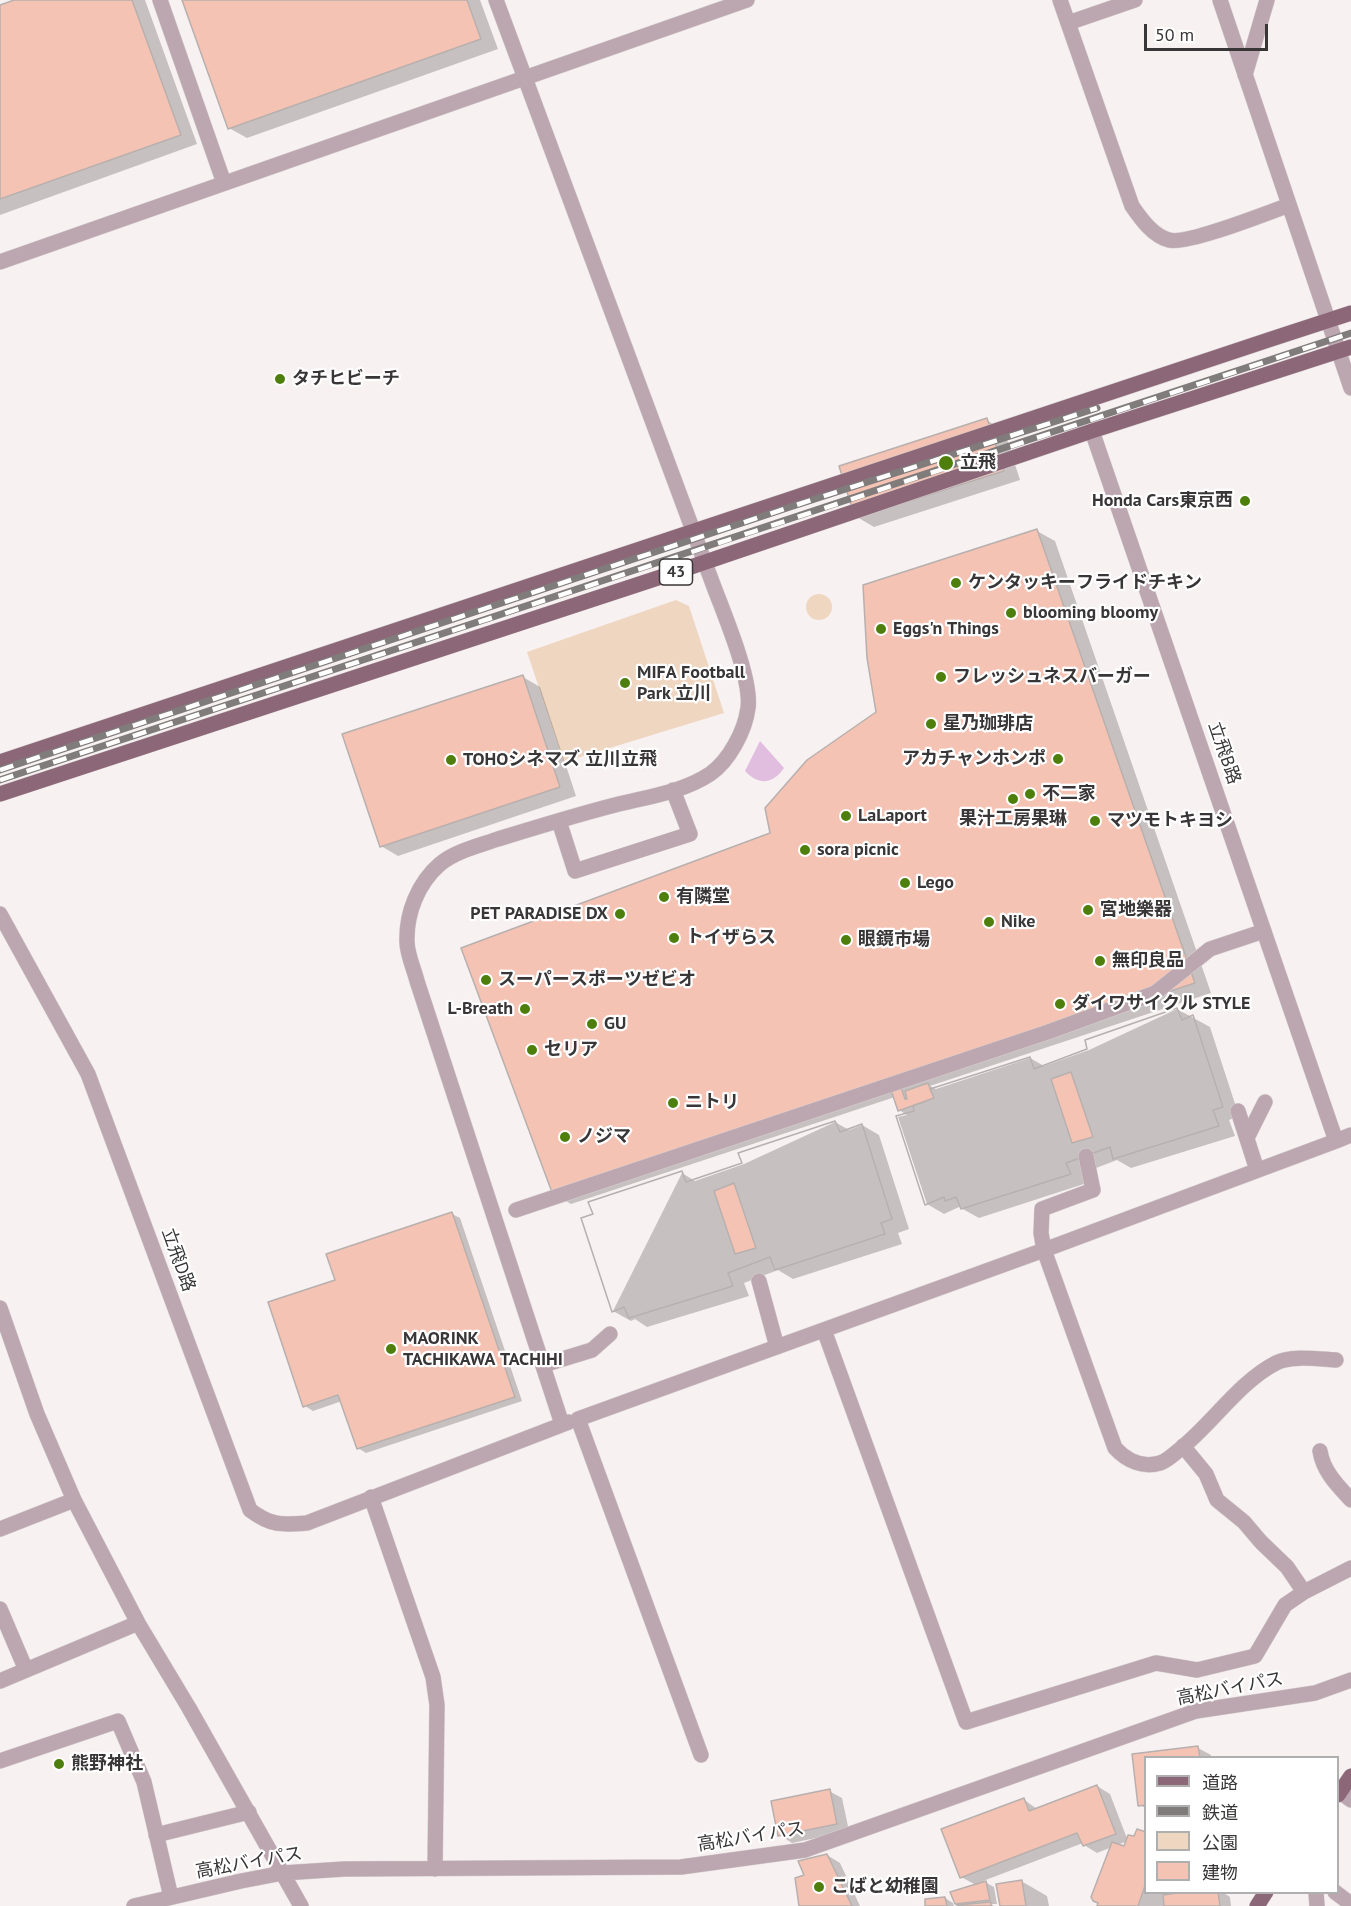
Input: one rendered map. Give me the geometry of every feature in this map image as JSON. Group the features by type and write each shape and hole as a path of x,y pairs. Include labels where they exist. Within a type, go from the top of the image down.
{"main road":[{"name":"43","path":"0,762 449,615 1351,313"},
{"name":"43","path":"0,794 1345,349"},
{"path":"1343,1796 1351,1776"}],"street":[{"path":"160,0 224,183"},
{"path":"496,0 705,562 747,685 748,708 742,729 727,758 711,773 673,790 559,821 459,852 440,864 422,884 414,901 407,943 417,981 562,1424"},
{"path":"1060,0 1132,206 1145,225 1169,240 1190,240 1289,205"},
{"path":"1068,23 1136,0"},
{"path":"1220,0 1329,320 1345,349 1351,388"},
{"path":"1245,75 1267,0"},
{"path":"0,261 737,2"},
{"name":"立飛B路","path":"1092,431 1264,931 1344,1138"},
{"path":"559,821 575,871 690,834 673,790"},
{"name":"立飛D路","path":"0,914 88,1074 250,1510 264,1521 281,1525 307,1523 562,1424 1044,1250 1344,1138"},
{"path":"516,1210 1048,1032 1155,993 1210,949 1264,931"},
{"path":"1247,1138 1265,1102"},
{"path":"1238,1111 1257,1170"},
{"path":"1086,1156 1093,1190 1042,1209 1041,1233 1044,1250 1115,1448 1123,1457 1142,1465 1162,1463 1183,1446 1260,1372 1279,1361 1336,1360"},
{"path":"759,1281 777,1347"},
{"path":"0,1308 4,1333 74,1500 138,1623 249,1812 301,1906"},
{"path":"824,1330 966,1722 1156,1663 1197,1670 1255,1656 1286,1605 1304,1592 1351,1568"},
{"path":"543,1365 592,1350 610,1334"},
{"path":"578,1419 701,1755"},
{"path":"1183,1446 1206,1474 1217,1500 1244,1522 1287,1567 1304,1592"},
{"path":"1320,1451 1322,1464 1351,1500"},
{"path":"371,1497 433,1677 437,1705 435,1869"},
{"path":"0,1530 74,1500"},
{"path":"0,1609 26,1670"},
{"path":"0,1681 138,1623"},
{"name":"高松バイパス","path":"134,1906 181,1899 283,1873 344,1869 681,1867 805,1850 1196,1711 1315,1693 1351,1680"},
{"path":"0,1761 118,1721 144,1782 156,1835 181,1899"},
{"path":"156,1835 249,1812"},
{"path":"1336,1894 1351,1904"}],"green space":[{"path":"819,594 828,598 832,607 828,616 819,620 810,616 806,607 810,598"},
{"name":"MIFA Football Park 立川","path":"676,600 689,606 724,713 564,762 527,652"}],"shaded area":[{"path":"760,741 784,768 771,780 755,779 745,771"}],"building":[{"path":"14,0 132,0 181,135 0,199 0,5"},
{"path":"182,0 467,0 481,39 228,129"},
{"path":"987,418 1004,471 855,518 839,466"},
{"path":"1037,529 1195,983 553,1195 461,948 770,833 765,808 807,760 876,712 867,658 863,585"},
{"name":"TOHOシネマズ 立川立飛","path":"523,675 560,787 380,847 342,734"},
{"path":"1177,1008 1182,1020 1193,1015 1223,1107 1213,1110 1219,1126 1113,1159 1110,1147 1066,1163 1071,1174 961,1209 956,1197 945,1201 944,1197 925,1205 896,1116 914,1111 913,1106 934,1098 930,1089 1030,1057 1034,1069 1087,1049 1085,1040","holes":["1071,1072 1093,1137 1072,1143 1051,1079"]},
{"path":"1177,1008 1182,1020 1193,1015 1223,1107 1213,1110 1219,1126 1113,1159 1110,1147 1066,1163 1071,1174 961,1209 956,1197 945,1201 944,1197 925,1205 896,1116 914,1111 913,1106 934,1098 930,1089 1030,1057 1034,1069 1087,1049 1085,1040"},
{"path":"899,1081 905,1099 907,1099 905,1091 928,1083 934,1098 898,1111 889,1084"},
{"path":"835,1121 840,1132 862,1124 892,1219 881,1223 885,1234 775,1270 770,1257 728,1273 733,1286 629,1318 624,1307 612,1312 581,1218 593,1214 588,1202 682,1171 686,1182 742,1163 738,1153","holes":["734,1183 756,1248 735,1254 714,1191"]},
{"path":"835,1121 840,1132 862,1124 892,1219 881,1223 885,1234 775,1270 770,1257 728,1273 733,1286 629,1318 624,1307 612,1312 581,1218 593,1214 588,1202 682,1171 686,1182 742,1163 738,1153"},
{"name":"MAORINK TACHIKAWA TACHIHI","path":"452,1212 515,1397 357,1449 338,1395 303,1407 268,1302 335,1280 326,1254"},
{"path":"1198,1746 1200,1756 1144,1756 1144,1805 1138,1806 1132,1754"},
{"path":"1097,1785 1116,1834 1083,1846 1077,1833 960,1878 941,1829 1024,1798 1029,1811"},
{"path":"830,1789 837,1824 778,1836 771,1801"},
{"path":"1137,1829 1144,1831 1144,1889 1138,1906 1097,1906 1098,1903 1091,1897 1112,1842 1124,1846 1128,1835 1134,1836"},
{"path":"827,1854 852,1906 799,1906 795,1878 804,1875 798,1861"},
{"path":"1022,1880 1026,1906 1000,1906 996,1884"},
{"path":"986,1881 990,1900 955,1904 950,1892"},
{"path":"1218,1894 1220,1906 1164,1906 1163,1895"},
{"path":"945,1897 947,1906 925,1906 925,1899"},
{"path":"991,1902 991,1906 957,1906 957,1905"}],"railway":[{"path":"0,780 1351,333"},
{"path":"0,770 787,508 1097,408"}],"place":[{"name":"タチヒビーチ","path":"280,379"},
{"name":"立飛","path":"946,463"},
{"name":"Honda Cars東京西","path":"1245,501"},
{"name":"ケンタッキーフライドチキン","path":"956,583"},
{"name":"blooming bloomy","path":"1011,613"},
{"name":"Eggs'n Things","path":"881,629"},
{"name":"フレッシュネスバーガー","path":"941,677"},
{"name":"MIFA Football Park 立川","path":"625,683"},
{"name":"星乃珈琲店","path":"931,724"},
{"name":"アカチャンホンポ","path":"1058,759"},
{"name":"TOHOシネマズ 立川立飛","path":"451,760"},
{"name":"不二家","path":"1030,794"},
{"name":"果汁工房果琳","path":"1013,799"},
{"name":"LaLaport","path":"846,816"},
{"name":"マツモトキヨシ","path":"1095,821"},
{"name":"sora picnic","path":"805,850"},
{"name":"Lego","path":"905,883"},
{"name":"有隣堂","path":"664,897"},
{"name":"宮地樂器","path":"1088,910"},
{"name":"PET PARADISE DX","path":"620,914"},
{"name":"Nike","path":"989,922"},
{"name":"トイザらス","path":"674,938"},
{"name":"眼鏡市場","path":"846,940"},
{"name":"無印良品","path":"1100,961"},
{"name":"スーパースポーツゼビオ","path":"486,980"},
{"name":"ダイワサイクル STYLE","path":"1060,1004"},
{"name":"L-Breath","path":"525,1009"},
{"name":"GU","path":"592,1024"},
{"name":"セリア","path":"532,1050"},
{"name":"ニトリ","path":"673,1103"},
{"name":"ノジマ","path":"565,1137"},
{"name":"MAORINK TACHIKAWA TACHIHI","path":"391,1349"},
{"name":"熊野神社","path":"59,1764"},
{"name":"こばと幼稚園","path":"819,1887"}]}
